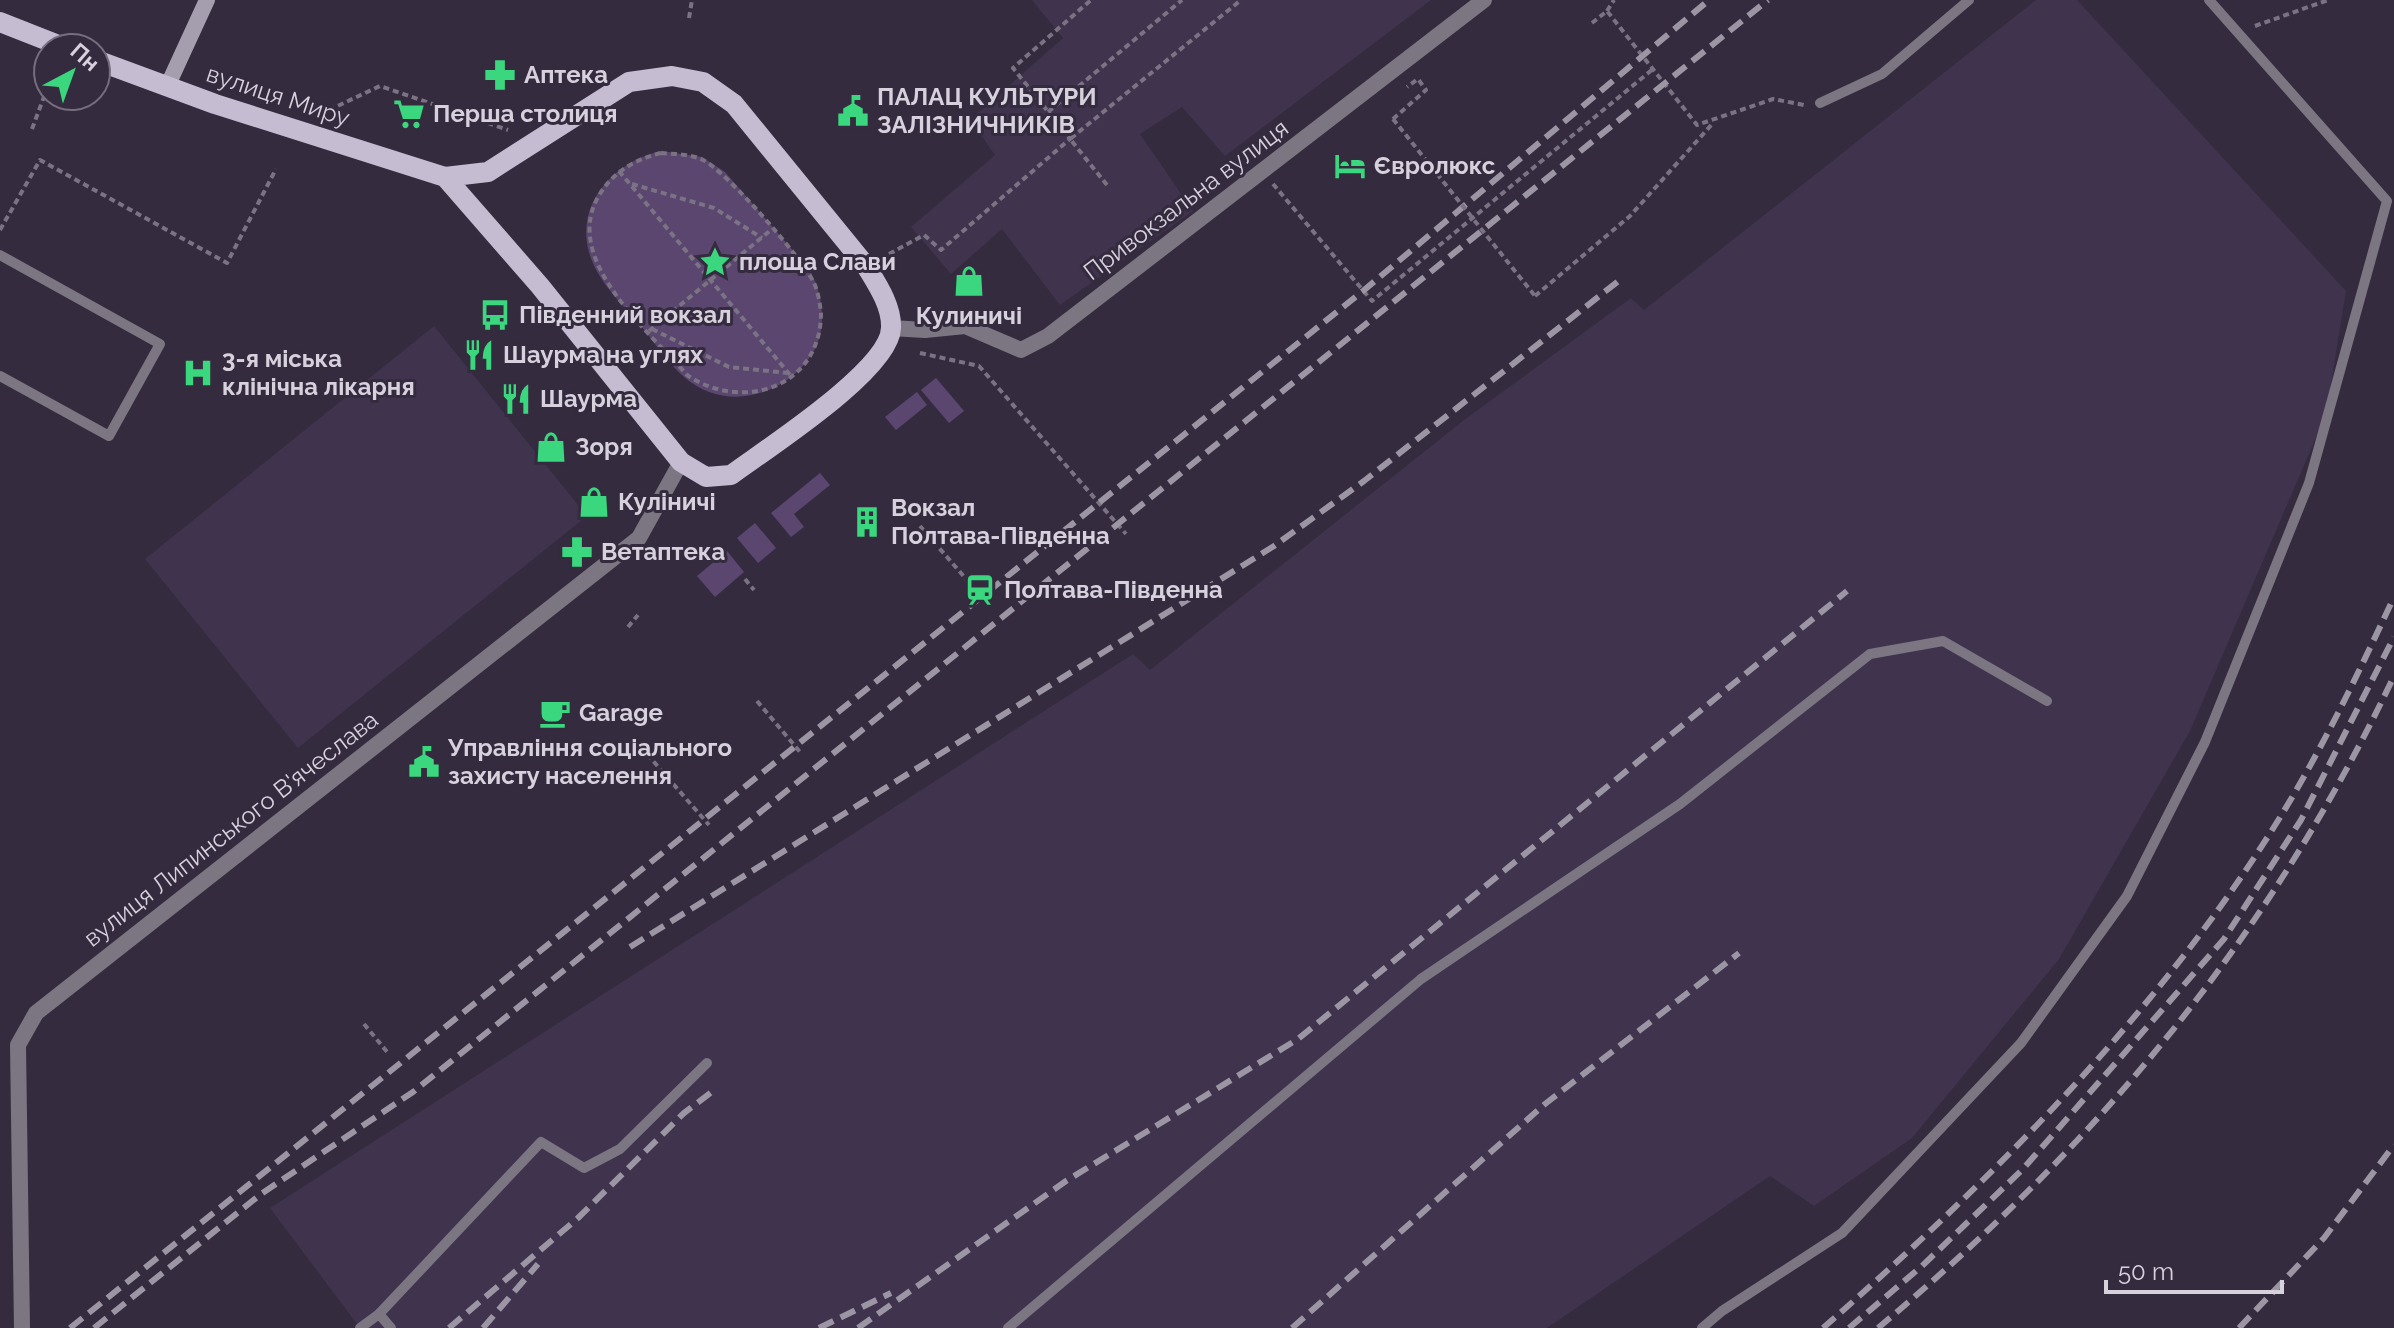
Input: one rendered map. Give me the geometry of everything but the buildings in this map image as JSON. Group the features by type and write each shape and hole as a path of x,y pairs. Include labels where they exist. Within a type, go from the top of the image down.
{"main road":[{"path":"167,87 207,0"},
{"path":"0,22 32,35"},
{"name":"вулиця Миру","path":"112,66 167,87 445,177"},
{"path":"672,76 703,82 734,104 866,266 883,293 891,328 882,354 864,374 731,475 706,477 681,462 540,286 445,177 488,172 629,82 672,76"}],"street":[{"name":"Привокзальна вулиця","path":"891,328 925,330 965,326 1021,350 1048,336 1484,0"},
{"name":"вулиця Липинського В'ячеслава","path":"22,1328 18,1045 36,1013 639,538 681,462"}],"lane":[{"path":"1820,103 1882,74 1969,0"},
{"path":"1702,1328 1722,1311 1842,1233 2021,1043 2127,896 2205,742 2309,483 2387,201 2209,0"},
{"path":"0,255 160,344 109,436 0,376"},
{"path":"1008,1328 1421,979 1680,804 1870,654 1943,641 2047,701"},
{"path":"360,1328 379,1314 541,1142 584,1168 620,1149 707,1063"},
{"path":"379,1314 391,1328"}],"path":[{"path":"689,18 692,0"},
{"path":"1091,0 1013,68 1107,185"},
{"path":"1048,112 1182,0"},
{"path":"889,254 924,235 941,250 1070,139 1241,0"},
{"path":"1592,23 1607,11 1614,0"},
{"path":"2238,32 2328,0"},
{"path":"1607,11 1697,125 1773,99 1801,106 1820,103"},
{"path":"1263,171 1372,301 1653,69"},
{"path":"1398,93 1418,79 1426,90 1393,119 1535,296 1630,216 1714,121"},
{"path":"329,110 380,86 508,130"},
{"path":"32,129 38,112"},
{"path":"661,153 702,159 724,174 773,229 808,272 816,286 821,312 818,334 810,355 791,376 772,388 750,395 716,390 687,375 606,281 591,254 588,232 593,208 602,189 618,170 661,153"},
{"path":"0,230 40,160 227,263 276,169"},
{"path":"618,170 791,376"},
{"path":"629,183 714,208 762,238"},
{"path":"1418,264 1473,218"},
{"path":"649,331 773,229"},
{"path":"649,331 729,367 791,376"},
{"path":"920,353 979,366 1126,534"},
{"path":"920,526 987,603"},
{"path":"745,579 754,590"},
{"path":"628,627 638,615"},
{"path":"757,701 800,752"},
{"path":"647,754 709,825"},
{"path":"364,1024 388,1053"}],"shaded area":[{"path":"1032,0 1431,0 1225,156 1182,107 1140,134 1193,211 1060,305 1002,229 951,274 911,227 995,155 970,120 1063,38"},
{"path":"2036,0 2077,0 2346,291 2326,414 2190,731 2059,959 1912,1138 1814,1206 1770,1176 1547,1328 360,1328 270,1208 1133,654 1150,670 1464,420 1631,298 1644,310"},
{"path":"661,151 702,157 725,172 810,270 821,304 819,340 807,361 781,384 749,396 732,397 699,388 667,359 598,273 589,252 586,234 594,201 615,174 644,156"},
{"path":"434,326 587,516 298,748 145,559"},
{"path":"936,378 964,411 949,423 921,390"},
{"path":"917,392 927,405 896,430 885,417"},
{"path":"820,473 830,485 794,514 804,527 791,537 771,513"},
{"path":"755,523 776,548 758,563 737,538"},
{"path":"727,551 744,572 715,597 697,576"}],"railway":[{"path":"70,1328 1363,291 1709,0"},
{"path":"94,1328 261,1194 413,1092 1768,0"},
{"path":"630,947 1274,546 1364,481 1621,279"},
{"path":"858,1328 1066,1181 1298,1039 1847,591"},
{"path":"1823,1328 2008,1155 2123,1030 2177,964 2228,897 2291,799 2338,714 2394,597"},
{"path":"1849,1328 1922,1266 2023,1169 2224,939 2301,820 2394,637"},
{"path":"1878,1328 1959,1258 2034,1185 2106,1109 2172,1030 2235,948 2292,862 2345,771 2394,676"},
{"path":"1292,1328 1545,1104 1739,953"},
{"path":"449,1328 578,1218 684,1113 713,1091"},
{"path":"2239,1328 2324,1238 2394,1145"},
{"path":"483,1328 538,1264"},
{"path":"819,1328 891,1293"}],"place":[{"name":"Аптека","path":"500,75"},
{"name":"ПАЛАЦ КУЛЬТУРИ ЗАЛIЗНИЧНИКIВ","path":"853,111"},
{"name":"Перша столиця","path":"409,114"},
{"name":"Євролюкс","path":"1350,166"},
{"name":"площа Слави","path":"715,262"},
{"name":"Кулиничі","path":"969,281"},
{"name":"Південний вокзал","path":"495,315"},
{"name":"Шаурма на углях","path":"479,355"},
{"name":"3-я міська клінічна лікарня","path":"198,373"},
{"name":"Шаурма","path":"516,399"},
{"name":"Зоря","path":"551,447"},
{"name":"Куліничі","path":"594,502"},
{"name":"Вокзал Полтава-Південна","path":"867,522"},
{"name":"Ветаптека","path":"577,552"},
{"name":"Полтава-Південна","path":"980,590"},
{"name":"Garage","path":"555,713"},
{"name":"Управління соціального захисту населення","path":"424,762"}]}
